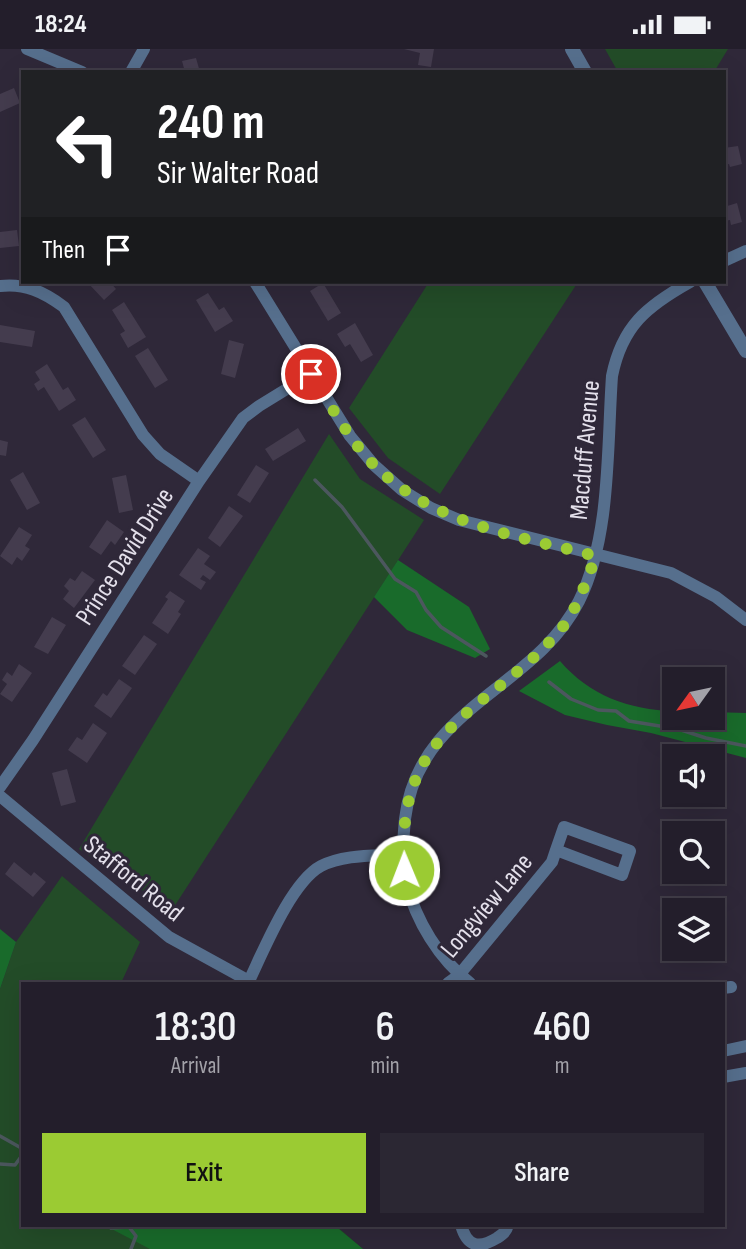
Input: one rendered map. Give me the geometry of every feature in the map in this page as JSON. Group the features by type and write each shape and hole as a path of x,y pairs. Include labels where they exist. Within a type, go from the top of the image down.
{"street":[{"path":"26,49 77,70"},
{"path":"132,70 144,49"},
{"path":"572,49 584,70"},
{"path":"726,260 746,251"},
{"path":"0,286 15,284 33,288 64,307 143,435 160,454 199,481"},
{"path":"257,284 350,436 374,465 402,490 431,508 459,520 671,573 716,597 746,620"},
{"name":"Macduff Avenue","path":"469,982 439,952 419,917 407,885 401,854 407,799 429,753 461,716 537,655 557,634 579,601 596,556 603,515 612,376 616,359 625,335 644,313 687,284"},
{"path":"706,284 746,351"},
{"name":"Prince David Drive","path":"0,787 243,418 311,374"},
{"name":"Stafford Road","path":"0,796 169,937 248,982"},
{"name":"Longview Lane","path":"449,982 459,975 552,862 556,850 564,827 630,851 622,875 556,850"},
{"path":"248,982 291,899 307,877 321,866 339,860 401,854"},
{"path":"725,1051 746,1046"},
{"path":"725,1077 746,1073"},
{"path":"462,1227 472,1243 481,1246 506,1232 507,1227"}],"green space":[{"path":"605,49 728,49 715,70 617,70"},
{"path":"428,284 577,284 440,494 388,458 349,408"},
{"path":"329,434 360,479 424,520 172,910 79,849"},
{"path":"398,560 469,607 490,649 475,658 407,630 374,597"},
{"path":"560,661 584,683 611,698 641,708 662,710 662,730 725,730 725,712 746,713 746,758 725,752 725,744 693,744 565,715 519,691"},
{"path":"62,876 140,942 121,982 21,982 21,1227 337,1227 363,1249 0,1249 0,989 16,942"},
{"path":"0,929 16,942 0,989"},
{"path":"108,1227 336,1227 363,1249 150,1249"}],"building":[{"path":"404,49 434,49 431,67 418,65 420,53"},
{"path":"196,58 199,70 184,70 182,61"},
{"path":"14,88 20,103 0,112 0,94"},
{"path":"738,146 742,164 730,167 726,165 726,148"},
{"path":"737,203 742,222 731,225 730,220 726,221 726,206"},
{"path":"17,230 19,246 0,248 0,232"},
{"path":"89,284 112,284 116,289 104,300"},
{"path":"324,284 341,313 328,321 310,291"},
{"path":"208,293 219,310 224,307 233,321 215,332 196,300"},
{"path":"124,302 146,337 128,348 120,334 125,331 112,310"},
{"path":"355,323 373,355 361,362 350,344 345,347 337,334"},
{"path":"0,325 35,331 32,347 0,342"},
{"path":"229,340 244,344 235,378 221,374"},
{"path":"148,348 168,380 155,388 135,356"},
{"path":"47,364 63,390 68,387 76,400 59,411 44,387 38,391 34,384 40,380 35,372"},
{"path":"85,417 106,450 93,458 72,425"},
{"path":"298,428 306,441 273,461 265,449"},
{"path":"0,440 8,442 6,456 0,455"},
{"path":"256,465 269,473 250,503 237,495"},
{"path":"23,472 40,503 27,510 10,480"},
{"path":"126,475 133,510 119,513 112,478"},
{"path":"229,506 243,516 220,547 208,538"},
{"path":"107,520 124,532 115,545 111,541 101,555 89,547"},
{"path":"19,527 32,535 25,546 30,549 22,561 17,557 12,565 0,556"},
{"path":"198,548 210,556 204,564 216,572 210,580 203,575 200,579 206,582 201,590 179,575"},
{"path":"82,571 95,580 74,608 63,599 69,591 64,586 70,578 75,581"},
{"path":"170,591 185,601 178,612 181,614 168,634 152,623 168,599 165,597"},
{"path":"52,617 66,625 48,654 34,647"},
{"path":"144,635 157,644 135,675 122,666"},
{"path":"19,664 32,673 12,702 0,694 7,684 2,680 7,672 12,676"},
{"path":"119,679 132,688 111,718 94,706 103,693 107,696"},
{"path":"93,723 107,733 87,763 68,750 77,737 82,740"},
{"path":"67,769 76,802 61,806 52,773"},
{"path":"14,862 31,876 34,872 46,882 33,897 5,874"}],"waterway":[{"path":"315,480 342,507 395,579 416,592 426,610 441,627 486,656"},
{"path":"549,682 571,699 598,710 616,711 629,721 678,729 746,746"},
{"path":"0,1136 21,1148"},
{"path":"0,1164 15,1165 21,1157"},
{"path":"110,1227 129,1227"},
{"path":"129,1227 136,1236 131,1249"}],"route":[{"path":"311,374 350,436 374,465 402,490 431,508 459,520 596,556 579,601 557,634 537,655 461,716 429,753 407,799 401,854 404,870"}]}
